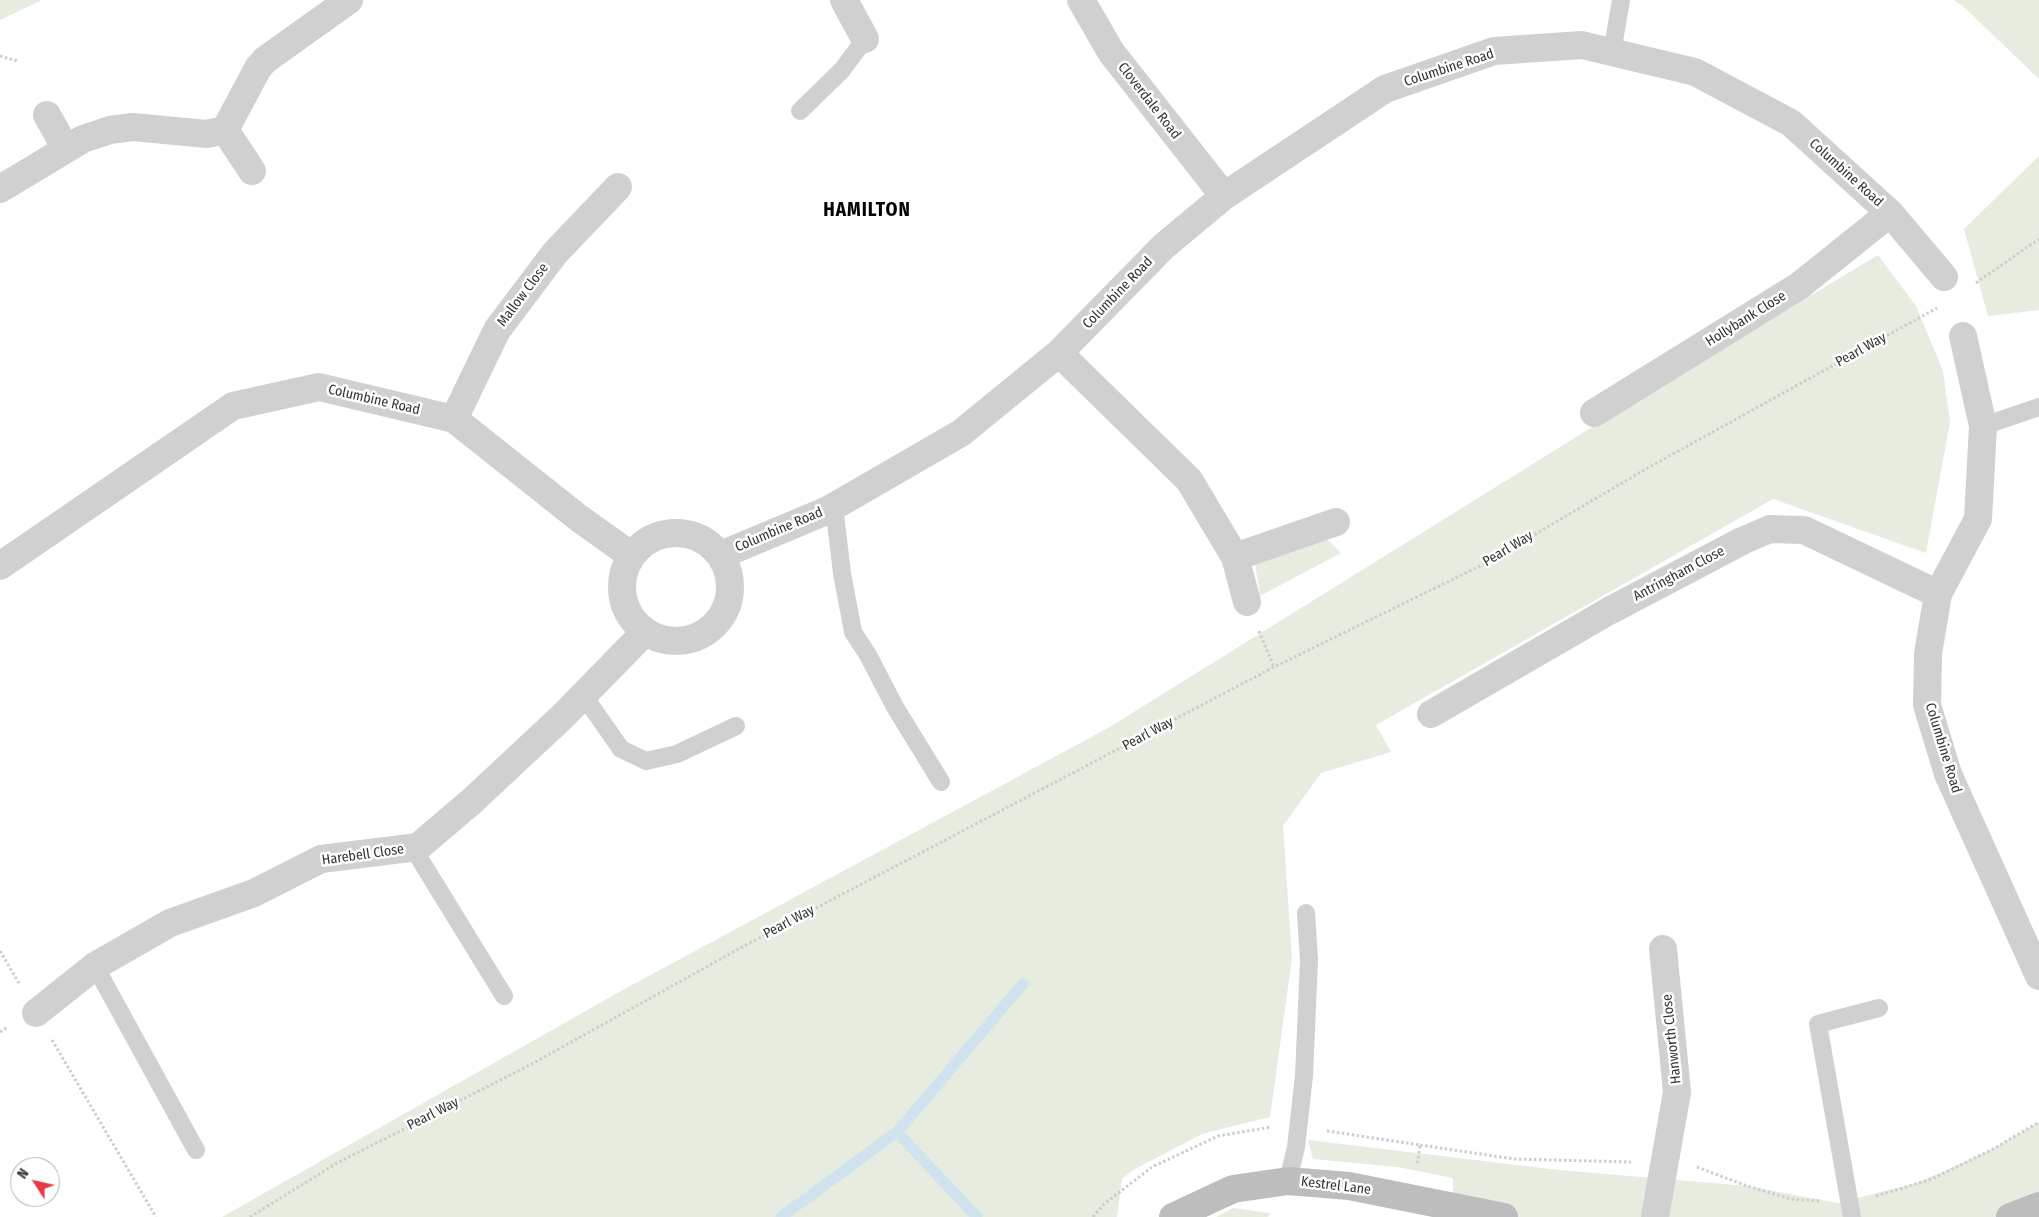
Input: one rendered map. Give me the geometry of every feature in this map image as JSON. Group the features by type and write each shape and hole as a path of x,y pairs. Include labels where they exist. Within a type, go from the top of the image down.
{"street":[{"path":"0,189 66,148 95,134 133,127 207,134 225,130 258,68 265,60 349,0"},
{"path":"844,0 866,39"},
{"name":"Cloverdale Road","path":"1081,0 1111,52 1224,196"},
{"name":"Columbine Road","path":"720,555 834,506 961,433 1059,353 1164,246 1224,196 1385,89 1494,51 1582,45 1695,72 1791,123 1890,213 1944,277"},
{"path":"47,115 66,148"},
{"path":"225,130 252,171"},
{"name":"Mallow Close","path":"454,419 497,330 555,254 618,187"},
{"name":"Hollybank Close","path":"1594,413 1799,286 1890,213"},
{"name":"Columbine Road","path":"1964,336 1983,426 1978,519 1938,594 1928,654 1927,704 1948,774 1991,873 2032,940 2039,976"},
{"path":"1059,353 1189,480 1235,557 1247,602"},
{"name":"Columbine Road","path":"0,566 233,406 319,387 454,419 580,519 632,556"},
{"path":"1235,557 1336,522"},
{"name":"Antringham Close","path":"1431,714 1609,611 1742,541 1770,530 1804,530 1938,594"},
{"name":"Columbine Road","path":"679,533 698,537 720,555 731,580 730,599 726,611 715,626 704,635 686,641 675,642 656,638 645,632 630,616 623,598 622,587 625,569 632,556 645,543 660,535 679,533"},
{"name":"Harebell Close","path":"36,1013 95,966 170,923 254,893 321,859 418,847 472,801 584,696 645,632"},
{"name":"Hanworth Close","path":"1655,1217 1677,1092 1663,949"},
{"name":"Kestrel Lane","path":"1173,1217 1234,1189 1288,1181 1349,1186 1504,1217"},
{"path":"2010,1217 2039,1206"}],"lane":[{"path":"1612,52 1621,0"},
{"path":"800,112 842,70 866,39"},
{"path":"1983,426 2039,407"},
{"path":"834,506 842,573 853,632 868,655 895,707 941,782"},
{"path":"584,696 621,750 646,761 677,754 736,726"},
{"path":"413,848 504,996"},
{"path":"1288,1181 1296,1147 1304,1076 1309,960 1306,913"},
{"path":"95,966 196,1150"},
{"path":"1850,1209 1818,1024 1879,1008"}],"path":[{"path":"0,56 18,61"},
{"path":"1973,285 2039,239"},
{"name":"Pearl Way","path":"250,1217 337,1163 530,1065 744,946 1274,668 1488,562 1619,485 1942,306"},
{"path":"1247,602 1274,668"},
{"path":"0,951 156,1217"},
{"path":"1420,1145 1514,1159 1641,1162 1663,1166 1701,1167 1747,1186 1791,1199 1838,1203 1850,1209 1876,1196 1932,1179 1993,1149 2039,1122"}],"shaded area":[{"path":"0,0 42,0 0,20"},
{"path":"1954,0 2039,0 2039,79 1965,8"},
{"path":"2039,156 2039,310 1988,316 1964,229"},
{"path":"1878,255 1916,306 1943,371 1950,422 1926,553 1773,499 1376,725 1391,752 1321,773 1283,826 1292,958 1270,1117 1202,1134 1133,1170 1122,1179 1117,1217 222,1217 621,991 1108,728 1589,429"},
{"path":"1323,535 1341,553 1260,596 1255,563"},
{"path":"2039,1122 2039,1217 1453,1217 1453,1178 1398,1167 1313,1159 1308,1140 1559,1170 1747,1186 1838,1203 1917,1183 1993,1149"},
{"path":"1233,1208 1270,1213 1268,1217 1216,1217"}],"waterway":[{"path":"781,1217 897,1132 1023,984"},
{"path":"897,1132 977,1217"}],"district":[{"name":"HAMILTON","path":"867,211"}]}
